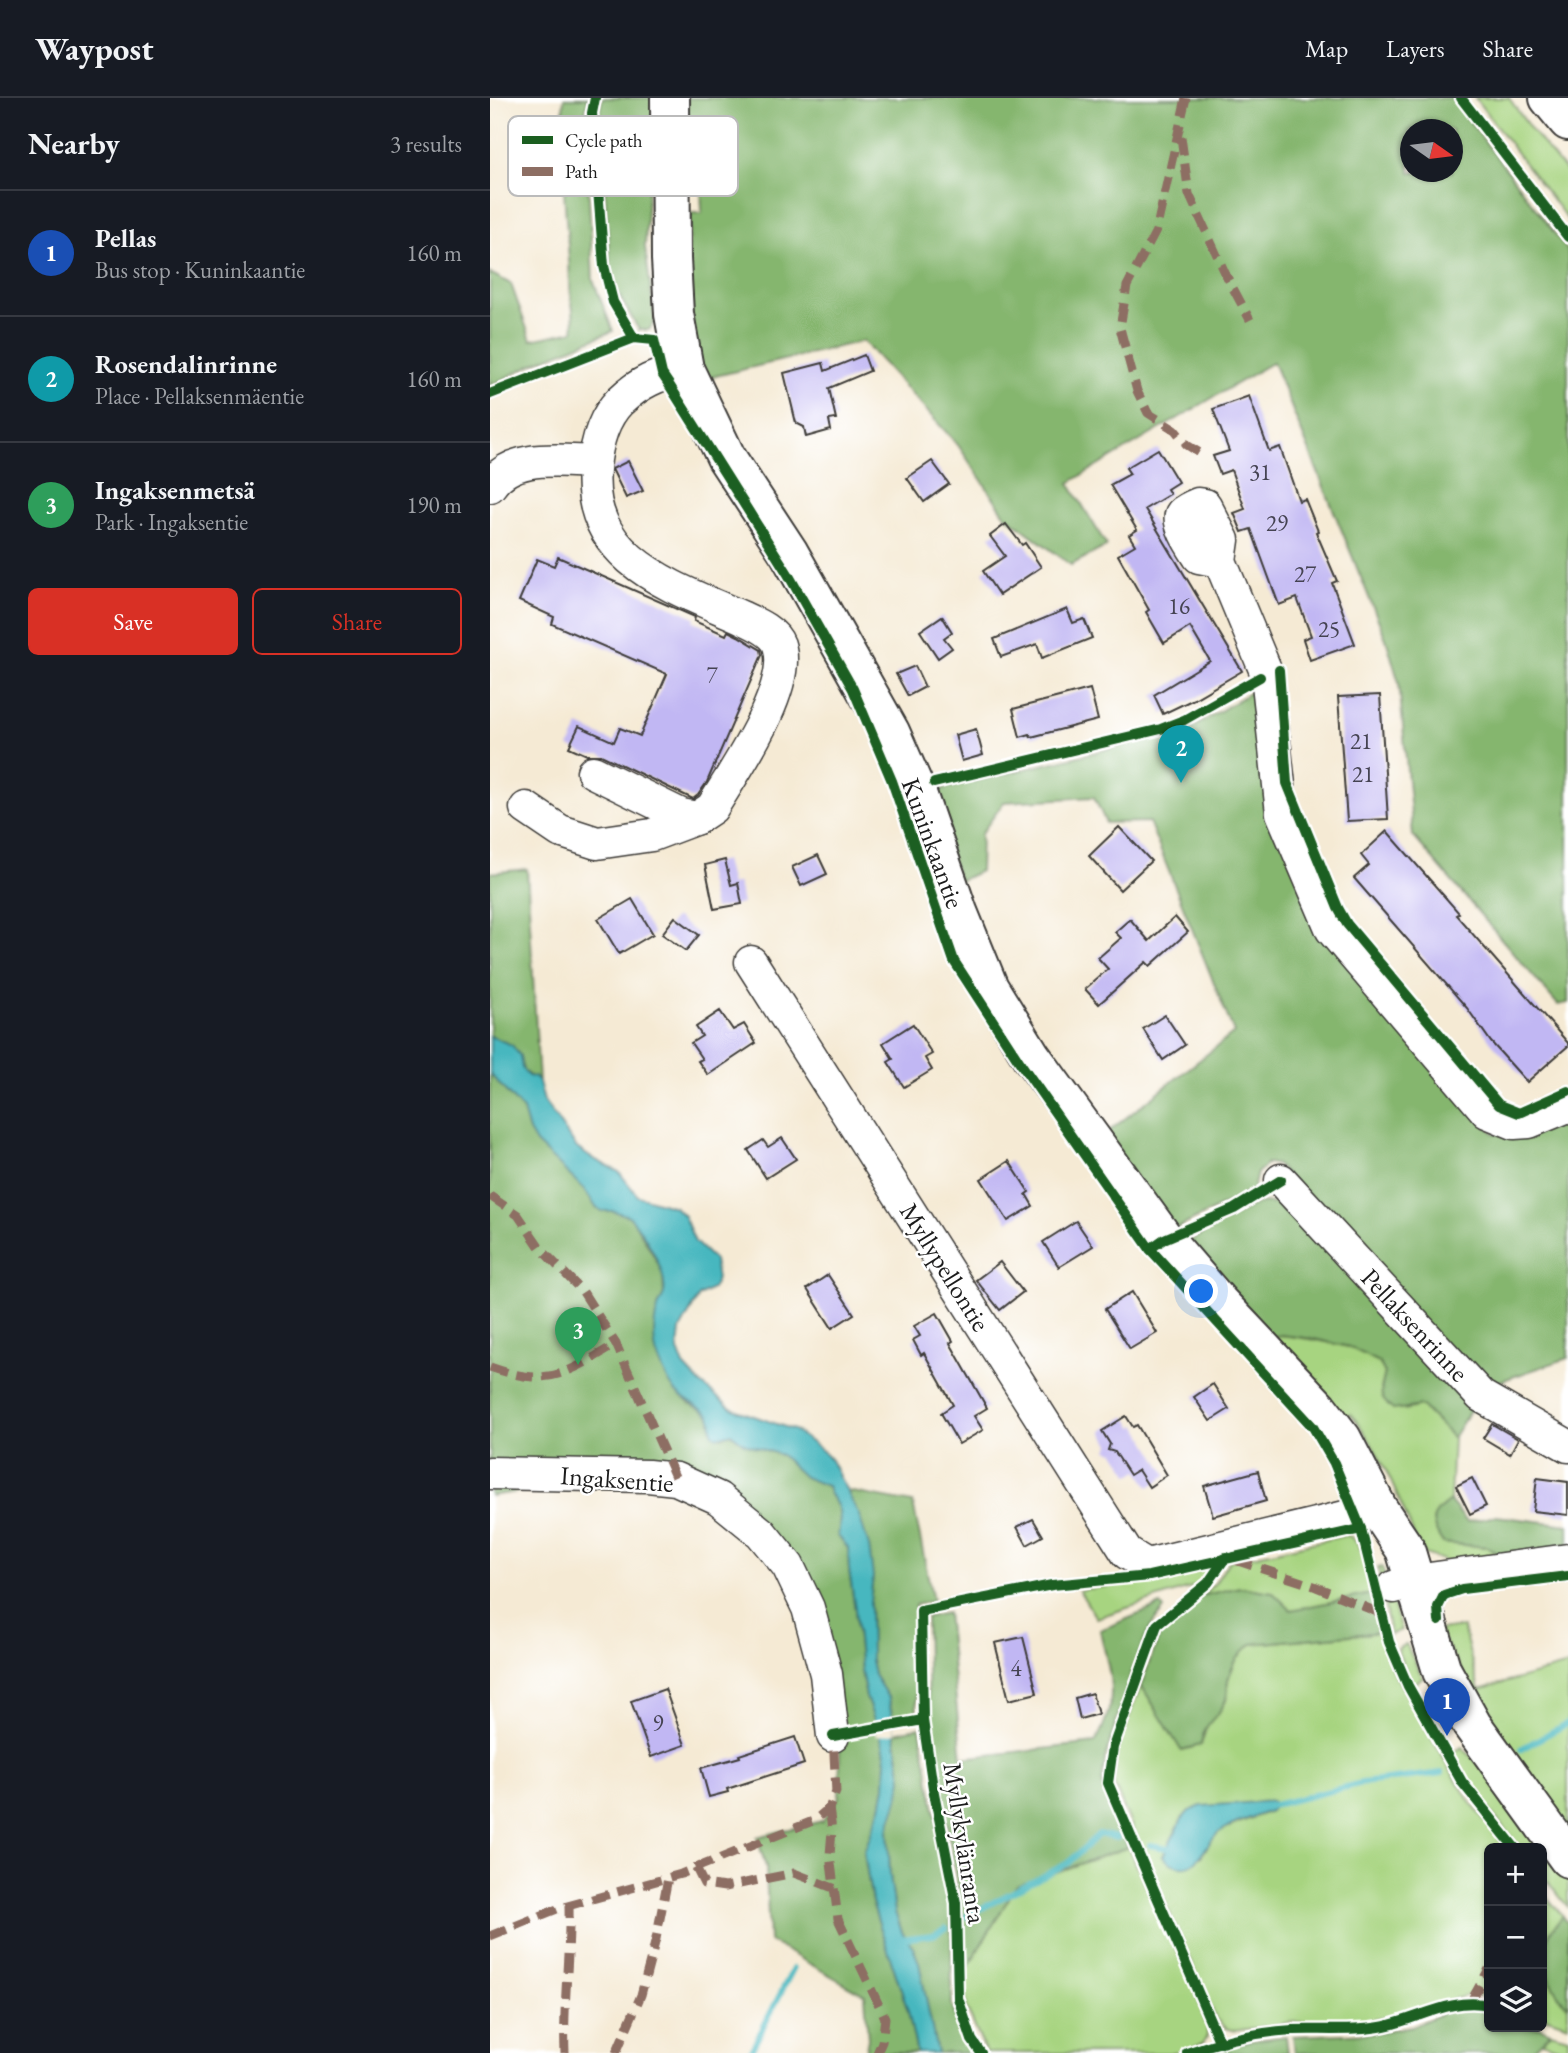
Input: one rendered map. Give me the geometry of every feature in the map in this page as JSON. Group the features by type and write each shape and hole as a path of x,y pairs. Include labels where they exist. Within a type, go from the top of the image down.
{"main road":[{"name":"Kuninkaantie","path":"670,98 670,116"},
{"path":"1549,98 1568,121"},
{"name":"Kuninkaantie","path":"671,196 674,314 684,369 726,457 789,553 890,732 916,791 958,912 989,988 1031,1056 1164,1239 1219,1303 1318,1408 1342,1439 1378,1509 1385,1558 1405,1584 1409,1633 1442,1671 1472,1725 1568,1858"}],"street":[{"path":"526,808 560,831 597,843 652,835 697,818 712,808 767,713 780,681 779,644 763,627 653,577 625,556 601,521 593,482 594,461 596,447 610,411 635,386 662,374 684,369"},
{"path":"490,486 496,476 520,463 594,461"},
{"path":"1220,561 1266,670 1282,813 1332,930 1487,1112 1514,1123 1529,1122 1568,1105"},
{"path":"593,772 681,815 697,818"},
{"name":"Myllypellontie","path":"751,962 1127,1553 1147,1566 1378,1509"},
{"name":"Pellaksenrinne","path":"1281,1180 1481,1396 1568,1446"},
{"name":"Ingaksentie","path":"490,1473 676,1479 718,1498 761,1533 788,1566 808,1608 826,1674 833,1736"},
{"path":"1405,1584 1568,1560"}],"green space":[{"path":"564,98 588,98 585,116 562,116"},
{"path":"602,98 661,98 661,116 599,115"},
{"path":"687,98 1452,98 1568,251 1568,1003 1558,1005 1413,836 1399,683 1386,639 1273,362 1069,483 1107,546 1071,565 1006,516 958,445 863,341 699,380 687,271 691,213 702,213 701,196 738,196 738,116 688,116"},
{"path":"1475,98 1509,98 1568,174 1568,220"},
{"path":"565,196 589,196 593,280 613,331 537,362 490,386 490,273 511,284 531,340 573,331"},
{"path":"605,196 648,196 645,247 655,321 649,330 639,330 617,292 610,263"},
{"path":"1257,688 1269,807 1448,1087 1494,1133 1514,1137 1568,1117 1568,1358 1483,1387 1277,1165 1268,1163 1257,1173 1253,1190 1172,1231 1104,1135 1234,1033 1149,822 1106,823 1094,797 1004,802 981,834 980,871 959,881 933,802 942,789 1191,729"},
{"path":"527,869 539,1082 523,1070 519,1056 513,1049 490,1036 490,873"},
{"path":"490,1074 523,1110 529,1131 583,1188 596,1207 602,1211 614,1211 629,1216 635,1223 663,1272 664,1295 658,1307 657,1353 674,1389 689,1403 711,1417 712,1432 722,1437 730,1433 744,1443 781,1455 804,1477 827,1486 839,1510 838,1536 848,1548 866,1697 886,1760 881,1807 864,1852 872,1902 908,2011 917,2053 865,2053 868,2039 865,1995 769,1941 766,1867 757,1837 822,1821 839,1797 840,1743 805,1573 703,1481 587,1481 490,1496"},
{"path":"1258,1203 1290,1204 1477,1399 1453,1438 1422,1406 1393,1410 1388,1405 1382,1394 1385,1373 1379,1362 1349,1347 1314,1339 1281,1335 1266,1339 1181,1246"},
{"path":"1281,1335 1347,1347 1360,1351 1379,1363 1385,1373 1381,1389 1405,1410 1421,1406 1453,1438 1450,1501 1438,1511 1433,1520 1438,1536 1443,1543 1487,1547 1500,1555 1445,1567 1443,1560 1425,1554 1418,1545 1372,1444 1351,1414 1346,1417 1266,1339"},
{"path":"847,1491 913,1503 933,1601 915,1605 917,1712 893,1719 889,1699 874,1675 871,1661 870,1602 873,1576"},
{"path":"1450,1501 1467,1522 1496,1516 1568,1525 1568,1553 1500,1555 1487,1547 1443,1543 1435,1530 1433,1520 1438,1511"},
{"path":"1348,1535 1363,1553 1372,1594 1291,1610 1272,1592 1240,1587 1201,1596 1215,1583 1229,1561"},
{"path":"1382,1567 1401,1630 1390,1635 1378,1568"},
{"path":"1212,1568 1214,1570 1202,1584 1096,1618 1079,1590 1139,1582"},
{"path":"1240,1587 1272,1592 1291,1610 1372,1594 1382,1632 1252,1644 1234,1664 1228,1680 1225,1702 1205,1730 1201,1745 1181,1750 1141,1685 1161,1631 1201,1596"},
{"path":"1161,1605 1164,1609 1151,1626 1134,1665 1105,1759 1102,1785 1128,1847 1016,1886 963,1975 964,1926 928,1715 926,1617 947,1613 962,1758 1095,1743 1111,1700 1110,1675 1100,1630"},
{"path":"1463,1627 1479,1690 1568,1665 1568,1845 1546,1818 1438,1630"},
{"path":"1382,1632 1392,1669 1435,1744 1470,1802 1503,1843 1484,1843 1484,1997 1468,1995 1403,2015 1361,2021 1293,2022 1235,2031 1225,2028 1216,2019 1113,1783 1117,1750 1141,1685 1182,1750 1201,1745 1208,1722 1226,1701 1228,1679 1238,1655 1252,1644","holes":["1189,1811 1270,1811 1223,1829 1213,1836 1201,1857 1163,1856"]},
{"path":"1406,1644 1423,1678 1411,1685 1397,1649"},
{"path":"920,1727 951,1900 952,2005 972,2053 937,2053 919,1963 913,1947 902,1932 895,1912 888,1830 902,1779 895,1733"},
{"path":"1462,1747 1488,1773 1542,1843 1516,1843 1481,1800 1451,1754"},
{"path":"1128,1847 1194,1986 1207,2027 1203,2044 1176,2053 986,2053 967,2009 963,1975 1016,1886"},
{"path":"1547,1850 1568,1877 1568,1907 1547,1881"},
{"path":"1547,1897 1563,1916 1549,1935 1559,1997 1568,2006 1568,2025 1547,2018"},
{"path":"1563,1916 1568,1923 1568,2006 1551,1983 1547,1970 1547,1941 1553,1927"},
{"path":"1484,2008 1484,2032 1551,2032 1530,2053 1295,2053 1293,2036 1372,2033 1412,2026 1453,2009"},
{"path":"1551,2032 1568,2037 1568,2051 1542,2042"},
{"path":"1286,2036 1288,2053 1203,2053 1232,2043"}],"water":[{"path":"490,1036 512,1045 520,1056 522,1068 528,1076 535,1077 539,1082 544,1101 577,1148 619,1172 638,1196 675,1207 684,1216 695,1242 714,1260 717,1279 712,1289 699,1296 680,1330 678,1350 684,1366 731,1408 794,1430 824,1452 831,1460 859,1515 869,1546 873,1576 870,1602 871,1661 874,1675 889,1699 902,1779 888,1830 895,1912 902,1932 913,1947 919,1963 937,2053 917,2053 908,2011 872,1902 864,1852 881,1807 886,1760 866,1697 848,1548 838,1536 839,1510 827,1486 804,1477 781,1455 744,1443 731,1433 717,1437 712,1432 710,1416 675,1391 655,1347 656,1318 664,1284 653,1252 629,1216 614,1211 602,1211 596,1207 583,1188 536,1143 529,1131 523,1110 490,1074"},
{"path":"1272,1801 1275,1805 1270,1811 1220,1832 1191,1865 1176,1865 1163,1856 1189,1811 1201,1806"}],"pier":[{"path":"893,1719 895,1733 877,1736 872,1723"}],"building":[{"path":"864,355 870,371 829,388 836,419 829,420 831,430 806,437 804,427 796,423 784,373 823,363 825,371"},
{"path":"1249,396 1269,451 1280,447 1299,501 1305,499 1337,581 1332,583 1355,644 1310,660 1303,639 1311,636 1297,598 1279,605 1251,529 1242,532 1234,513 1245,509 1231,470 1220,474 1213,456 1229,451 1213,409"},
{"path":"1158,449 1178,482 1167,489 1170,494 1145,509 1242,671 1163,714 1154,695 1210,661 1190,627 1164,643 1146,612 1149,610 1118,555 1135,545 1129,535 1137,530 1110,485 1130,474 1126,468"},
{"path":"628,461 643,491 626,498 612,469"},
{"path":"932,461 949,484 924,502 907,478"},
{"path":"1006,524 1022,545 1025,543 1041,567 999,595 983,571 1005,556 990,536"},
{"path":"558,557 695,617 694,621 726,635 728,631 761,650 762,655 707,782 693,799 601,755 587,755 569,747 579,726 614,742 620,728 640,736 667,674 552,624 554,617 519,601 537,559 554,566"},
{"path":"1067,609 1073,623 1084,619 1092,638 1042,658 1037,644 1001,657 994,639"},
{"path":"942,616 952,632 944,638 952,648 938,658 920,631"},
{"path":"915,666 925,687 908,696 896,674"},
{"path":"1090,689 1098,720 1031,737 1030,734 1020,737 1013,709"},
{"path":"1380,695 1388,819 1347,821 1338,697"},
{"path":"976,729 983,755 962,761 955,735"},
{"path":"1119,827 1151,861 1120,890 1089,856"},
{"path":"1387,831 1568,1043 1568,1046 1527,1082 1491,1042 1467,1008 1354,878 1369,865 1361,855"},
{"path":"818,855 827,874 801,886 792,867"},
{"path":"725,860 731,885 738,883 742,904 714,909 705,865"},
{"path":"632,899 653,934 619,954 598,919"},
{"path":"675,917 699,935 686,951 662,934"},
{"path":"1175,917 1188,932 1150,966 1146,962 1099,1004 1085,989 1108,969 1098,958 1121,938 1115,932 1130,919 1149,941"},
{"path":"720,1011 733,1030 744,1024 756,1043 708,1075 698,1061 702,1059 691,1043 702,1036 696,1027"},
{"path":"1165,1015 1185,1045 1163,1060 1143,1029"},
{"path":"913,1024 932,1054 925,1058 932,1070 904,1087 888,1062 893,1059 883,1043"},
{"path":"782,1138 796,1159 766,1178 748,1150 763,1140 768,1147"},
{"path":"1009,1161 1029,1192 1026,1194 1033,1206 1008,1221 981,1179"},
{"path":"1076,1221 1093,1246 1059,1267 1043,1242"},
{"path":"1000,1262 1023,1292 1000,1310 976,1280"},
{"path":"828,1275 854,1314 832,1328 807,1289"},
{"path":"1132,1292 1157,1333 1130,1349 1105,1309"},
{"path":"937,1313 953,1341 950,1343 987,1408 974,1416 983,1430 959,1444 941,1413 953,1405 924,1353 921,1355 913,1340 920,1336 914,1326"},
{"path":"1213,1384 1229,1409 1210,1421 1194,1397"},
{"path":"1126,1416 1133,1427 1137,1425 1167,1475 1149,1487 1138,1470 1130,1475 1115,1452 1108,1450 1110,1444 1102,1431"},
{"path":"1492,1424 1518,1439 1510,1454 1483,1438"},
{"path":"1258,1471 1266,1501 1213,1516 1204,1486"},
{"path":"1472,1478 1486,1506 1470,1514 1456,1486"},
{"path":"1537,1478 1568,1482 1568,1515 1533,1511"},
{"path":"1033,1519 1043,1536 1027,1545 1017,1527"},
{"path":"1023,1637 1037,1693 1009,1700 995,1643"},
{"path":"665,1689 685,1745 651,1757 631,1701"},
{"path":"1092,1693 1098,1714 1080,1719 1075,1698"},
{"path":"795,1737 804,1764 709,1797 701,1768"}],"waterway":[{"path":"1521,1749 1568,1723"},
{"path":"1266,1807 1362,1783 1442,1773"},
{"path":"967,1916 1068,1863 1099,1834 1117,1838"},
{"path":"1150,1845 1172,1847"},
{"path":"900,1939 933,1935 946,1928"},
{"path":"750,2053 793,1969"}],"marked path":[{"path":"1186,98 1156,231 1127,286 1120,328 1137,391 1148,413 1175,430 1187,445 1200,453"},
{"path":"1181,137 1189,194 1250,320"},
{"path":"490,1196 518,1215 541,1249 583,1292 616,1344 676,1479"},
{"path":"490,1367 528,1376 556,1375 584,1363 616,1344"},
{"path":"1235,1560 1314,1586 1382,1614"},
{"path":"490,1936 557,1909 681,1874 815,1820 829,1808 836,1792 833,1736"},
{"path":"829,1808 832,1830 830,1855 838,1919 885,2018 882,2042 877,2053"},
{"path":"696,1868 704,1884 725,1887 794,1873 836,1889"},
{"path":"616,2053 641,1995 668,1878"},
{"path":"565,2053 569,1906"},
{"path":"1471,2001 1484,1978"}],"cycle path":[{"path":"592,116 595,98"},
{"path":"1461,98 1568,237"},
{"path":"599,196 604,266 613,302 634,338 654,340 662,374 788,574 853,689 892,781 954,961 1021,1064 1150,1249 1313,1427 1334,1463 1361,1529 1389,1642 1408,1686 1462,1782 1511,1843"},
{"path":"490,394 634,338"},
{"path":"1279,670 1287,783 1347,924 1499,1105 1519,1113 1568,1091"},
{"path":"934,783 1161,729 1184,720 1260,677"},
{"path":"1150,1249 1164,1239 1234,1209 1281,1180"},
{"path":"833,1736 923,1720 921,1611 1052,1585 1149,1576 1361,1529"},
{"path":"1219,2041 1108,1783 1113,1747 1157,1625 1208,1583 1226,1557"},
{"path":"1439,1621 1438,1607 1444,1595 1462,1589 1568,1576"},
{"name":"Myllykylänranta","path":"923,1720 933,1788 956,1903 958,1998 972,2040 981,2053"},
{"path":"1187,2053 1252,2035 1293,2030 1375,2028 1449,2006 1484,2004"}],"place":[{"name":"Rosendalinrinne","path":"1181,783"},
{"name":"Ingaksenmetsä","path":"578,1365"},
{"name":"Pellas","path":"1447,1736"}]}
